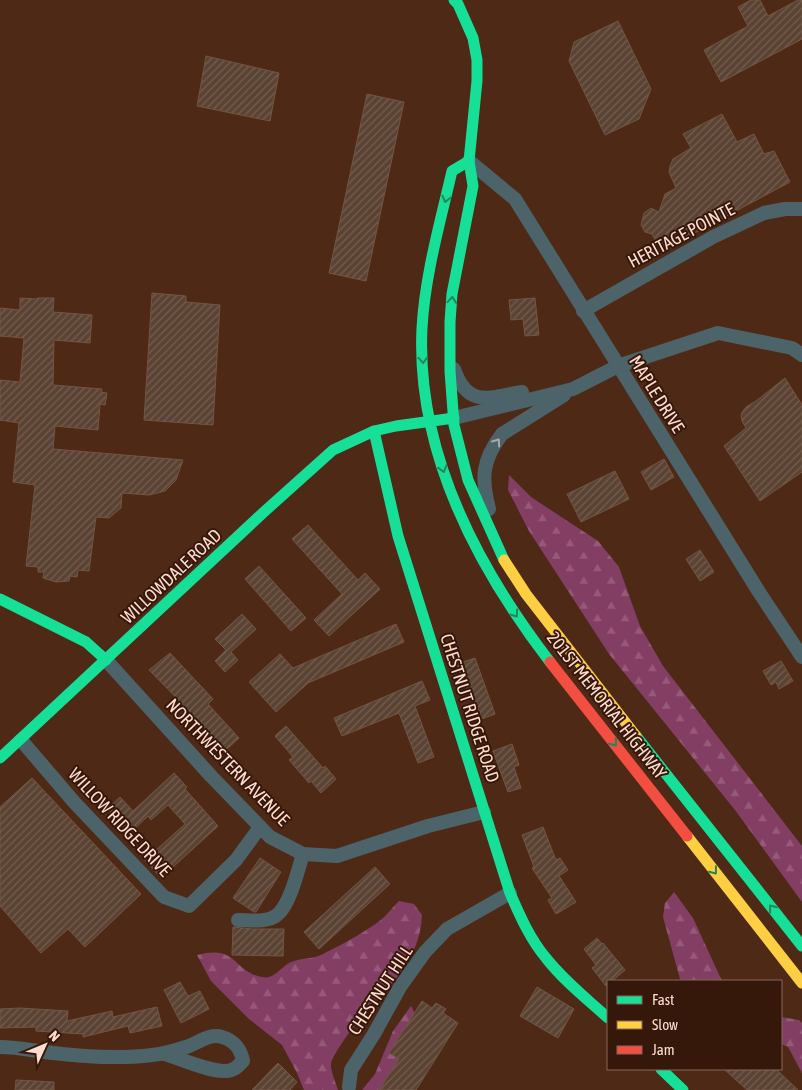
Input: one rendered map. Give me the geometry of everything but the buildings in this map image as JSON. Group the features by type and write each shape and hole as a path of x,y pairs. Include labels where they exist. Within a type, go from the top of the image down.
{"main road":[{"path":"374,431 454,418 450,357 452,294 473,186 469,161 477,81 477,60 473,38 458,1"},
{"path":"430,422 422,348 425,296 452,171 469,161"},
{"name":"201ST MEMORIAL HIGHWAY","path":"454,418 458,445 468,480 502,556 526,594 575,660 802,946"},
{"name":"201ST MEMORIAL HIGHWAY","path":"430,422 443,470 474,545 514,613 802,983"},
{"name":"WILLOWDALE ROAD","path":"0,758 333,450 374,431"},
{"name":"CHESTNUT RIDGE ROAD","path":"374,431 398,536 510,893 529,933 540,951 607,1017"},
{"path":"0,599 86,642 106,660"},
{"path":"662,1070 683,1090"}],"street":[{"name":"MAPLE DRIVE","path":"469,161 515,200 802,657"},
{"name":"HERITAGE POINTE","path":"583,310 722,233 764,214 784,209 802,209"},
{"path":"502,556 485,492 484,471 488,455 502,434 573,389 618,366 718,333 792,348 802,355"},
{"path":"450,357 462,385 469,393 478,398 492,398 542,390 573,389"},
{"path":"454,418 573,389"},
{"name":"NORTHWESTERN AVENUE","path":"106,660 211,776 270,837 303,854 337,856 428,826 484,812"},
{"name":"WILLOW RIDGE DRIVE","path":"20,740 74,802 164,897 189,906 236,860 260,827"},
{"path":"238,920 264,920 277,916 287,902 303,854"},
{"name":"CHESTNUT HILL","path":"348,1087 351,1070 374,1034 400,987 425,952 447,929 510,893"},
{"path":"0,1047 16,1047 52,1053 90,1056 136,1057 164,1054 209,1037 221,1036 235,1044 241,1052 243,1061 236,1068 226,1071 198,1065 164,1054"}],"green space":[{"path":"509,475 531,497 598,541 619,567 640,626 663,666 802,846 802,902 735,810 609,654 529,531 508,490"},
{"path":"674,892 693,918 722,980 680,979 663,917 665,903"},
{"path":"399,901 414,904 422,915 419,935 413,952 404,968 355,1025 334,1055 331,1066 338,1090 304,1090 282,1045 249,1019 211,981 197,955 220,953 228,956 252,974 262,977 271,976 291,962 321,955 355,937 381,920"},
{"path":"411,1006 418,1019 406,1048 381,1090 362,1090 375,1074 393,1031"},
{"path":"782,1017 799,1020 802,1023 802,1073 788,1047 782,1044"}],"traffic: fast":[{"path":"454,0 458,4 473,38 477,60 477,81 469,161 473,186 452,294 450,322 450,371 454,425 468,480 504,560"},
{"path":"469,161 452,171 426,288 422,328 423,374 429,419 441,463 456,506 476,547 498,587 550,662"},
{"path":"0,758 333,450 374,431 454,418"},
{"path":"374,431 398,536 510,893 540,951 568,982 607,1017"},
{"path":"0,599 86,642 106,660"},
{"path":"636,736 802,946"},
{"path":"662,1070 683,1090"}],"traffic: slow":[{"path":"504,560 526,594 636,736"},
{"path":"687,836 802,983"}],"traffic: jam":[{"path":"550,662 687,836"}]}
